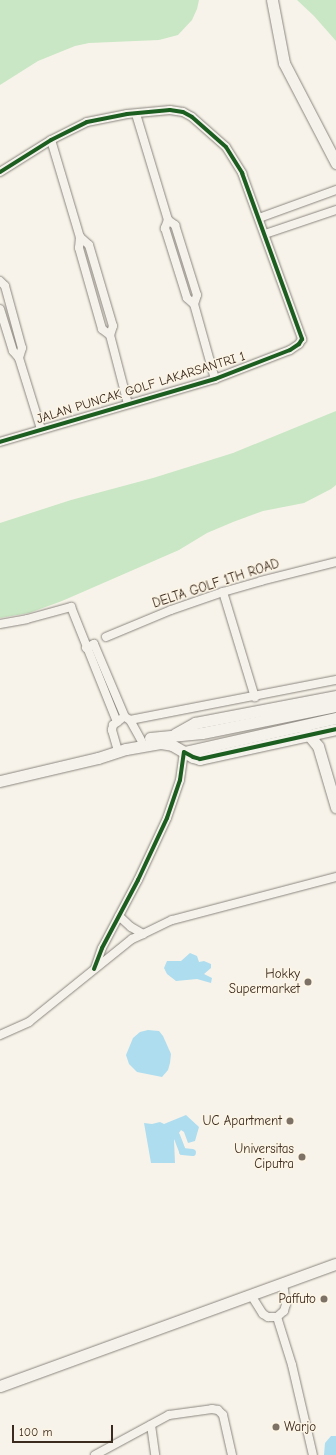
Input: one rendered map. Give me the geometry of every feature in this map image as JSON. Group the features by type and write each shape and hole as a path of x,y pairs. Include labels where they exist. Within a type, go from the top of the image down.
{"street":[{"path":"272,0 284,63 336,164"},
{"name":"JALAN PUNCAK GOLF LAKARSANTRI 1","path":"0,172 51,140 88,122 170,110 183,112 192,117 226,147 242,173 302,338 296,347 215,379 0,442"},
{"path":"136,114 168,220 165,228 187,298 194,304 215,379"},
{"path":"51,140 80,236 79,248 102,329 110,335"},
{"path":"259,218 336,190"},
{"path":"264,234 336,210"},
{"path":"80,236 89,244 113,326 110,335 128,404"},
{"path":"0,281 5,286 22,348 19,358"},
{"path":"0,309 13,351 19,358 41,429"},
{"name":"DELTA GOLF 1TH ROAD","path":"106,637 171,610 223,592 336,562"},
{"path":"223,592 254,697"},
{"path":"0,624 28,619 71,607 86,648 117,722"},
{"path":"86,648 94,644 128,719 141,740"},
{"path":"122,750 112,730 113,725 117,722 254,697 336,680"},
{"path":"122,750 130,744 141,740 174,735 202,733 321,704 336,696"},
{"path":"321,704 336,706"},
{"path":"318,746 323,726 321,704"},
{"path":"297,709 305,730 318,746 336,807"},
{"path":"0,781 98,758 122,750 161,743 172,746 184,752 323,726 336,718"},
{"path":"323,726 336,729"},
{"path":"94,969 102,948 138,880 167,818 180,780 184,752"},
{"path":"0,1035 29,1022 132,939 142,934 172,920 336,877"},
{"path":"119,916 131,928 142,934"},
{"path":"0,1386 336,1264"},
{"path":"251,1295 263,1314 268,1317 277,1317 284,1311 286,1304 283,1283"},
{"path":"277,1317 292,1365 313,1455"},
{"path":"95,1455 164,1417 178,1412 215,1409 223,1415 232,1455"},
{"path":"151,1425 155,1455"}],"green space":[{"path":"0,0 199,0 192,20 178,35 159,40 89,43 75,46 38,61 0,85"},
{"path":"297,0 336,0 336,41 314,16"},
{"path":"336,411 336,485 331,489 304,503 263,511 233,522 207,533 179,550 62,601 29,613 0,618 0,523 71,500 153,478 233,453"}],"water":[{"path":"190,953 197,956 199,962 204,961 211,964 211,968 204,974 212,978 211,983 197,979 176,981 167,974 164,968 167,961 181,961"},
{"path":"148,1030 159,1031 163,1036 171,1054 168,1070 162,1077 137,1072 129,1064 126,1055 133,1038 140,1032"},
{"path":"186,1115 199,1127 195,1141 188,1143 184,1132 181,1130 174,1140 175,1163 151,1163 144,1123 152,1124 160,1122 164,1124"},
{"path":"331,1436 336,1436 336,1455 324,1455 325,1443"}],"waterway":[{"path":"176,1135 182,1151 192,1152"}],"cycle path":[{"path":"0,172 51,140 87,122 127,114 170,110 183,112 192,117 226,147 242,173 302,339 299,344 290,350 215,379 0,442"},
{"path":"94,969 102,948 138,880 167,818 180,780 184,752 200,759 336,729"}],"place":[{"name":"Hokky Supermarket","path":"308,982"},
{"name":"UC Apartment","path":"290,1121"},
{"name":"Universitas Ciputra","path":"302,1157"},
{"name":"Paffuto","path":"324,1299"},
{"name":"Warjo","path":"276,1427"}]}
